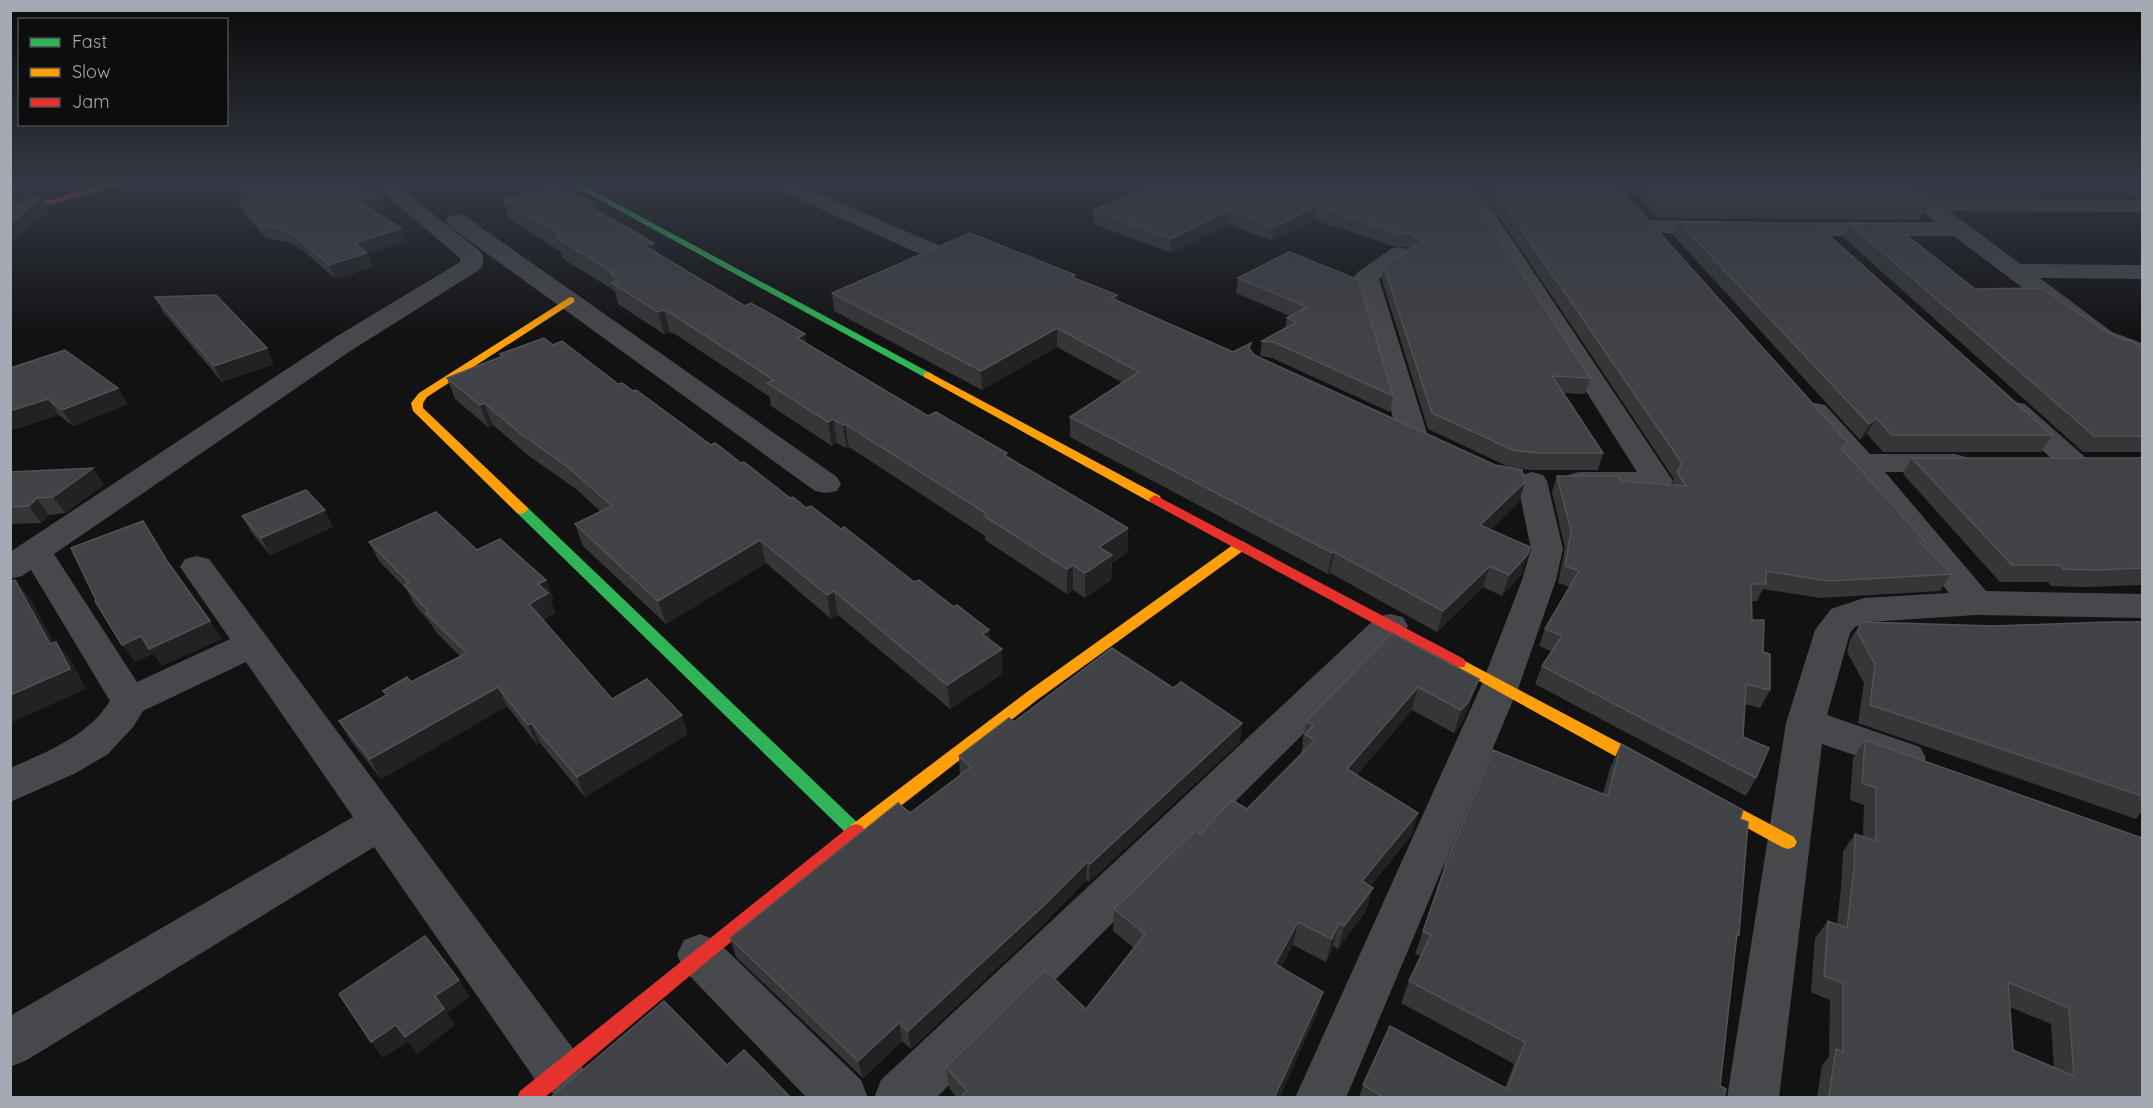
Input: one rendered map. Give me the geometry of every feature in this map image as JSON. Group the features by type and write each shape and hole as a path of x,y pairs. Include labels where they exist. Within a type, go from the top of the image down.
{"street":[{"path":"130,701 23,559 343,344 471,265 472,256 443,233"},
{"path":"473,233 826,484"},
{"path":"665,233 1664,775"},
{"path":"891,233 937,253"},
{"path":"1320,1098 1500,686 1539,580 1547,549 1517,479 1658,481 1497,233"},
{"path":"1655,233 1674,253"},
{"path":"1821,233 1843,254"},
{"path":"1965,233 2103,337 2121,346 2142,351"},
{"path":"1381,421 1423,440 1365,277 1399,254"},
{"path":"2016,271 2142,272"},
{"path":"570,300 423,395 417,403 417,409 856,832"},
{"path":"1994,391 2085,463 2038,463"},
{"path":"1799,393 1862,463 1976,603"},
{"path":"1862,463 1980,463"},
{"path":"527,1098 700,955 1004,717 1242,545"},
{"path":"196,567 559,1071"},
{"path":"1754,1098 1805,723 1833,630 1843,618 1864,610 1976,603 2142,606"},
{"path":"899,1098 1390,626"},
{"path":"10,786 78,754 107,734 122,717 130,701 252,644"},
{"path":"1805,723 1940,770"},
{"path":"1685,786 1788,842"},
{"path":"10,1043 380,822"},
{"path":"700,955 843,1098"}],"building":[{"path":"289,233 387,233 355,243 367,253 329,265"},
{"path":"556,233 636,233 654,243 645,246 745,306 751,303 805,334 797,338 928,416 936,412 1128,528 1099,547 1112,555 1085,573 1073,565 1067,569 984,516 987,514 845,424 833,419 828,422 767,383 774,380 672,314 664,310 658,312 612,283 619,280 611,274 613,273 556,237 561,236"},
{"path":"970,233 1075,275 1071,277 1117,295 1111,298 1233,352 1251,343 1249,348 1254,355 1495,465 1522,470 1525,482 1480,525 1530,547 1528,554 1509,575 1490,566 1443,611 1334,552 1332,553 1070,417 1139,372 1057,328 981,371 832,293"},
{"path":"1154,233 1184,233 1171,239"},
{"path":"1398,233 1496,233 1590,378 1552,376 1603,453 1537,453 1513,450 1432,413 1384,266 1424,241 1415,238 1410,233"},
{"path":"1524,233 1659,233 1848,443 1841,448 1925,541 1919,541 1951,574 1829,581 1766,571 1766,584 1751,584 1752,620 1764,620 1763,652 1770,654 1770,690 1746,684 1743,737 1769,748 1756,778 1542,666 1562,636 1545,629 1579,571 1565,566 1571,531 1557,476 1618,476 1622,481 1686,486 1677,472 1682,463"},
{"path":"1689,233 1826,233 2052,435 1892,435 1876,418 1869,424"},
{"path":"1860,233 1903,233 1975,289 2041,288 2102,329 2121,339 2132,341 2142,349 2142,436 2094,436"},
{"path":"1289,252 1359,280 1393,396 1274,342 1262,341 1297,322 1287,318 1307,307 1238,278"},
{"path":"216,295 267,348 214,366 155,297"},
{"path":"544,338 553,345 562,341 618,384 622,383 633,391 636,390 711,445 715,443 741,463 744,462 790,498 793,497 806,508 811,506 841,529 844,527 914,582 919,580 954,607 957,605 989,630 982,634 1002,649 947,685 834,591 827,595 760,540 658,601 575,524 612,506 568,467 521,434 484,403 480,405 447,378 503,356 500,354"},
{"path":"65,350 118,388 62,410 48,399 10,411 10,368"},
{"path":"1912,458 2142,458 2142,568 2097,570 2063,569 2060,565 2012,565"},
{"path":"93,468 53,497 37,498 29,506 10,507 10,472"},
{"path":"306,490 325,510 261,538 242,516"},
{"path":"436,512 477,550 500,539 546,580 538,584 548,593 529,604 612,699 647,679 682,715 577,777 531,723 528,725 498,687 370,759 339,721 387,695 383,691 407,677 411,682 467,653 426,613 429,612 404,585 409,583 369,542"},
{"path":"143,521 167,561 210,621 149,649 141,636 122,645 95,601 71,548"},
{"path":"15,580 50,644 56,642 70,669 10,695 10,582"},
{"path":"1861,622 1995,626 2142,622 2142,796 1870,705 1875,664 1858,633"},
{"path":"1392,633 1479,679 1468,702 1461,710 1418,687 1347,769 1418,813 1362,881 1373,888 1344,926 1339,923 1332,939 1298,922 1275,964 1323,992 1274,1098 960,1098 967,1091 946,1067 1045,970 1086,1009 1145,934 1114,909 1195,831 1200,834 1232,800 1247,809 1315,740 1305,734 1314,725 1306,721"},
{"path":"1112,648 1173,688 1181,682 1242,723 1090,864 1087,862 1041,908 908,1031 899,1023 858,1061 730,938 898,803 910,813 971,767 959,756 1009,718 1014,722"},
{"path":"1865,740 2142,838 2142,1098 1832,1098 1829,1096 1836,1049 1843,1052 1843,983 1824,976 1828,921 1847,928 1854,870 1855,834 1876,841 1876,788 1862,783","holes":["2008,982 2069,1008 2074,1076 2013,1050"]},
{"path":"1621,744 1743,810 1740,819 1748,822 1739,935 1737,934 1720,1086 1726,1089 1724,1098 1379,1098 1380,1095 1363,1085 1390,1026 1507,1089 1525,1042 1409,981 1431,935 1423,931 1445,865 1493,750 1608,796"},
{"path":"425,936 459,980 435,996 444,1009 405,1037 396,1025 371,1042 339,994"},
{"path":"664,1001 727,1065 744,1050 791,1098 550,1098"}],"traffic: fast":[{"path":"665,233 928,375"},
{"path":"522,510 856,832"}],"traffic: slow":[{"path":"522,510 417,409 417,403 423,395 570,300"},
{"path":"928,375 1155,499"},
{"path":"856,831 1032,696 1242,545"},
{"path":"1459,663 1657,771"},
{"path":"1702,795 1788,842"}],"traffic: jam":[{"path":"1155,499 1459,663"},
{"path":"527,1098 856,831"}]}
